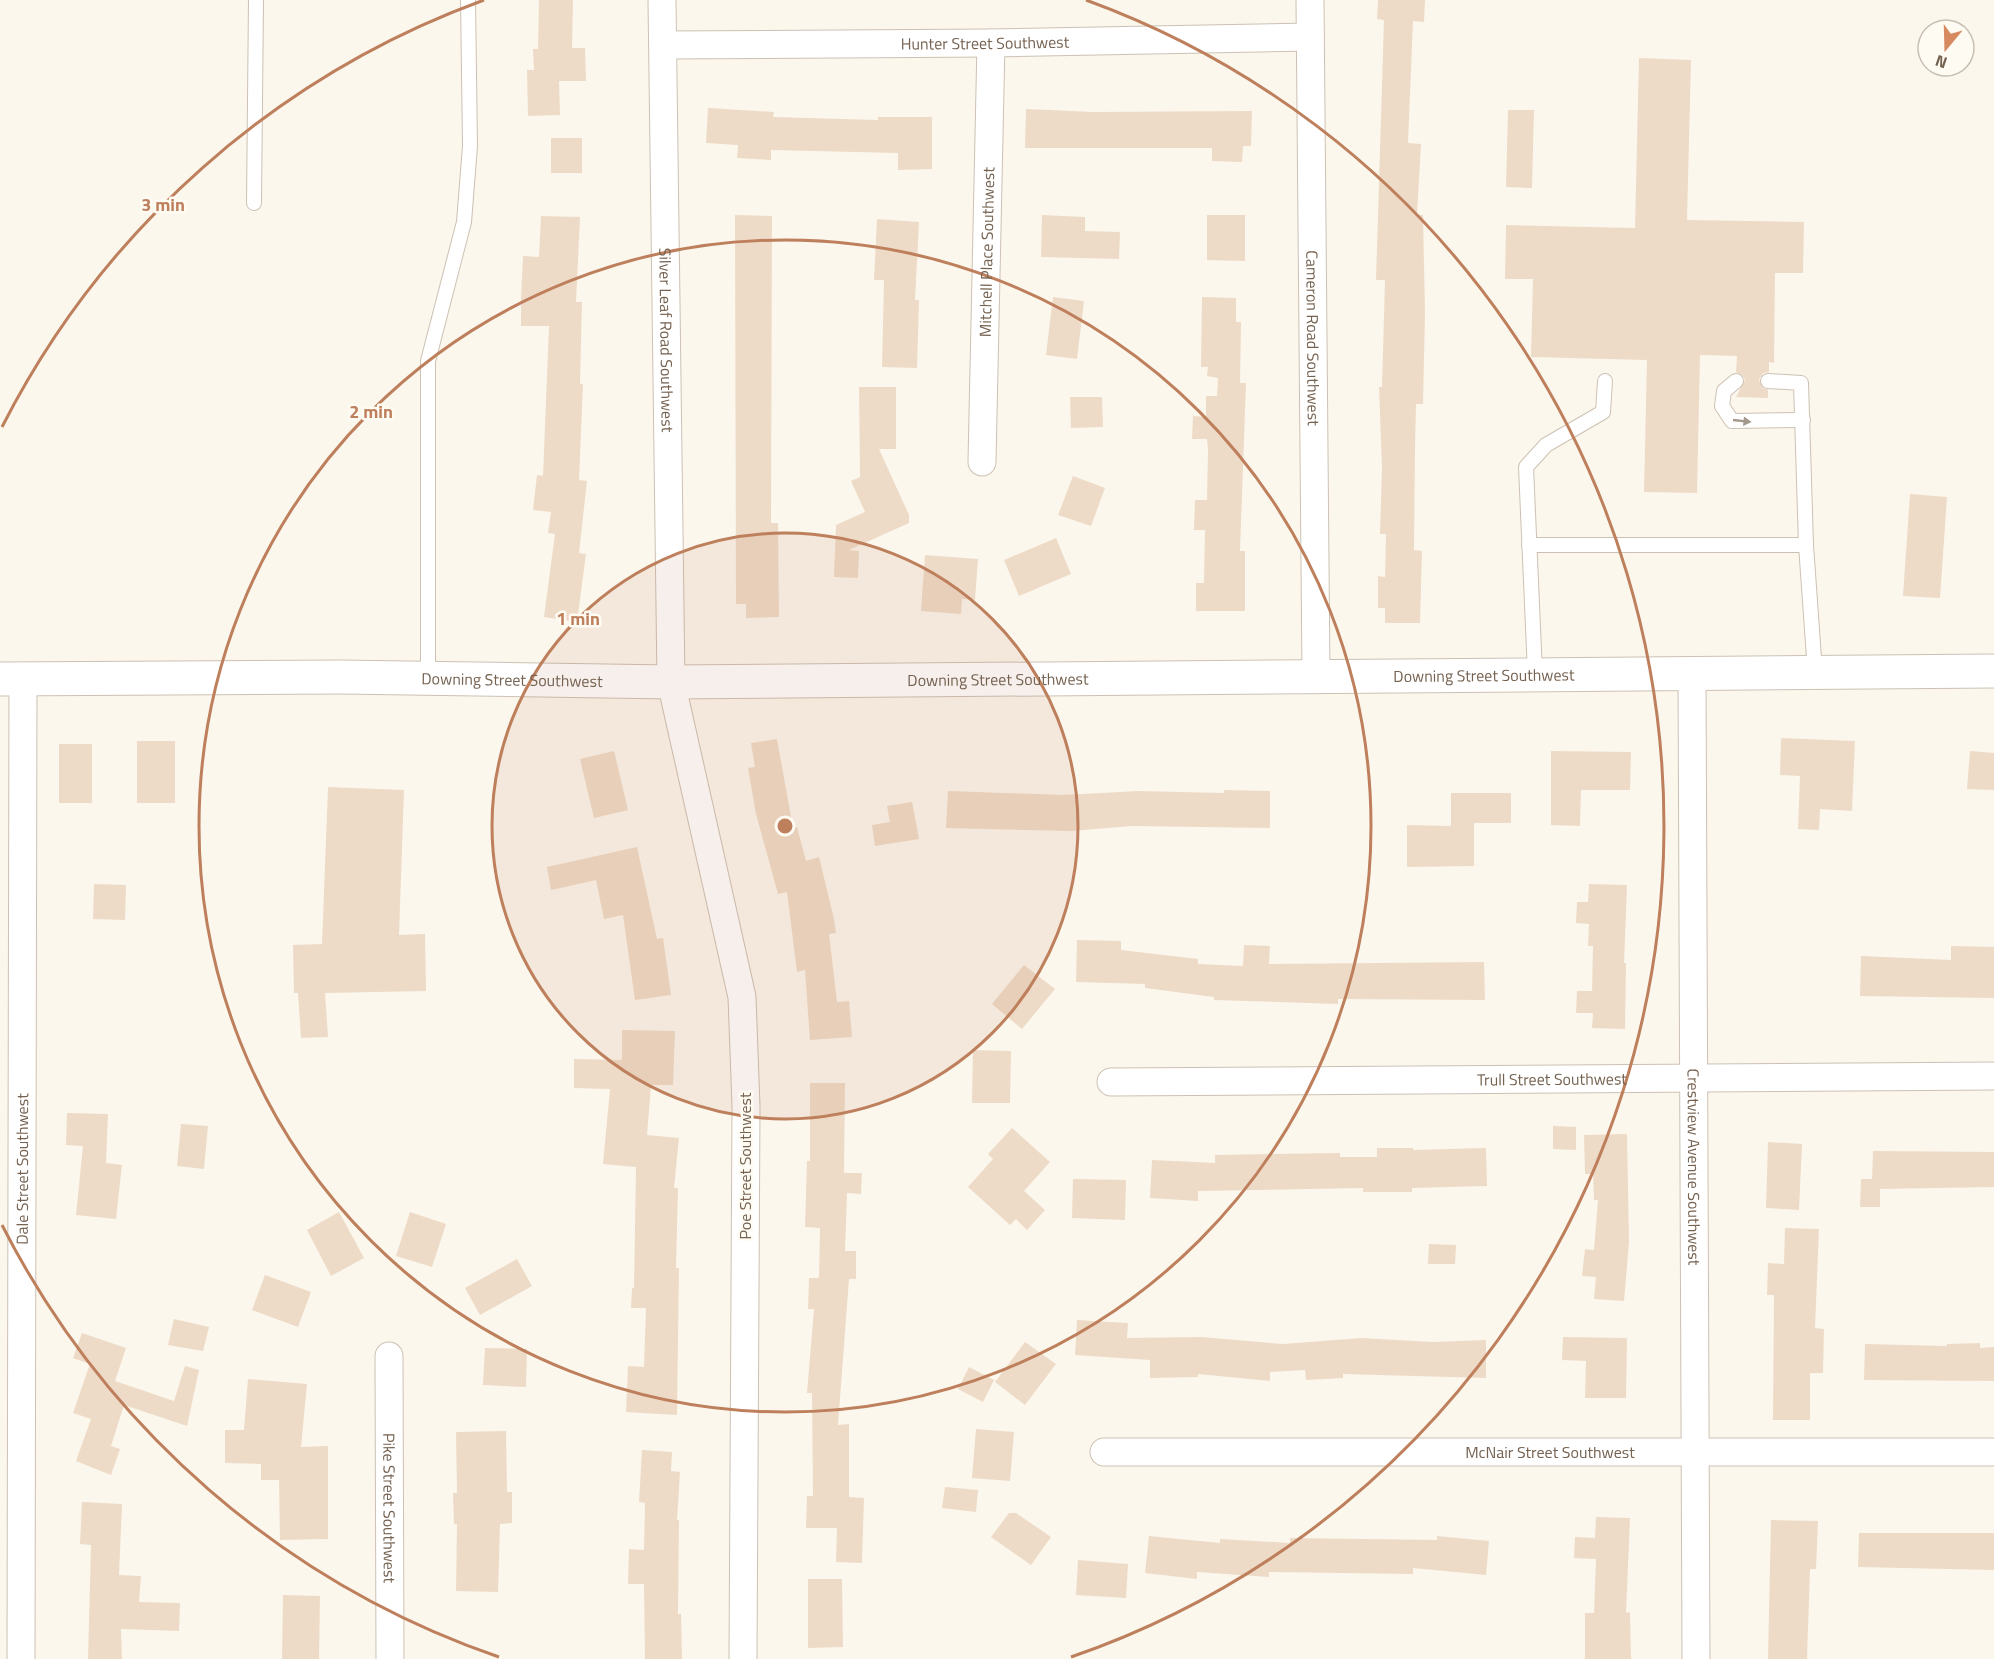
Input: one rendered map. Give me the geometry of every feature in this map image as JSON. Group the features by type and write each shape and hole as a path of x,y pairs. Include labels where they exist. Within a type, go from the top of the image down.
{"street":[{"name":"Silver Leaf Road Southwest","path":"662,0 671,682"},
{"name":"Cameron Road Southwest","path":"1310,0 1316,675"},
{"name":"Hunter Street Southwest","path":"663,45 991,43 1310,37"},
{"name":"Mitchell Place Southwest","path":"982,462 991,43"},
{"name":"Downing Street Southwest","path":"11,679 428,678 671,682 1535,673 1994,671"},
{"name":"Crestview Avenue Southwest","path":"1692,673 1696,1659"},
{"name":"Dale Street Southwest","path":"11,679 10,1072 21,1659"},
{"name":"Poe Street Southwest","path":"671,682 742,997 746,1107 743,1659"},
{"name":"Trull Street Southwest","path":"1111,1082 1994,1076"},
{"name":"Pike Street Southwest","path":"388,1356 390,1659"},
{"name":"McNair Street Southwest","path":"1104,1452 1994,1452"}],"lane":[{"path":"254,202 256,0"},
{"path":"428,678 428,361 464,222 470,146 468,0"},
{"path":"1535,673 1526,467 1545,445 1603,412 1605,381"},
{"path":"1736,381 1724,391 1722,406 1732,421 1803,420"},
{"path":"1768,381 1801,383 1806,545 1815,672"},
{"path":"1529,545 1806,545"}],"building":[{"path":"539,0 573,0 572,48 585,48 586,81 559,81 560,115 528,116 527,70 534,70 533,49 538,49"},
{"path":"1378,0 1425,0 1424,22 1413,21 1408,143 1421,144 1417,215 1423,215 1425,313 1423,404 1416,404 1414,550 1422,551 1420,623 1385,623 1385,608 1378,608 1378,576 1385,577 1386,534 1380,534 1382,468 1379,387 1382,387 1385,280 1376,280 1384,20 1377,19"},
{"path":"1639,58 1691,60 1687,220 1804,222 1803,273 1775,273 1774,363 1769,362 1769,372 1763,373 1759,380 1763,388 1768,390 1768,398 1736,397 1745,380 1736,372 1737,356 1700,355 1697,493 1644,492 1647,360 1531,357 1533,279 1505,279 1506,225 1635,228"},
{"path":"708,108 774,112 773,117 878,120 878,117 932,117 932,169 898,170 898,153 771,150 771,160 737,158 738,145 706,143"},
{"path":"1026,109 1093,112 1252,111 1251,146 1243,146 1242,162 1212,161 1212,148 1025,148"},
{"path":"1508,110 1534,110 1532,188 1506,187"},
{"path":"551,138 582,138 582,173 551,173"},
{"path":"735,215 772,216 771,523 778,523 779,617 746,618 746,604 736,604"},
{"path":"1042,215 1085,217 1085,231 1120,232 1119,259 1041,257"},
{"path":"1207,215 1245,215 1245,261 1207,260"},
{"path":"541,216 580,217 576,302 582,302 580,384 583,384 579,480 587,481 579,553 586,554 577,622 544,617 555,534 548,533 551,512 533,510 537,475 543,476 549,326 521,326 521,299 523,256 539,257"},
{"path":"877,219 919,222 915,300 919,300 917,368 882,367 884,280 874,280"},
{"path":"1053,297 1084,301 1077,359 1046,355"},
{"path":"1202,297 1236,298 1236,322 1241,322 1240,383 1246,383 1240,551 1245,551 1245,611 1196,611 1196,583 1204,583 1205,530 1194,530 1195,500 1207,500 1208,449 1207,439 1192,439 1193,416 1206,417 1206,396 1217,396 1218,378 1207,376 1208,367 1201,367"},
{"path":"859,387 896,387 896,449 879,449 909,515 909,523 849,550 859,551 858,578 834,577 836,525 865,512 851,481 860,477"},
{"path":"1070,397 1102,397 1103,427 1071,428"},
{"path":"1073,476 1105,488 1091,526 1058,515"},
{"path":"1910,494 1947,497 1940,598 1903,596"},
{"path":"1056,538 1071,574 1019,596 1004,560"},
{"path":"925,555 978,559 975,600 962,599 961,614 921,611"},
{"path":"1781,738 1855,741 1852,811 1820,809 1819,830 1798,829 1800,776 1780,775"},
{"path":"777,739 793,828 797,827 806,861 819,857 836,933 829,934 837,1002 849,1001 852,1037 810,1040 805,970 797,972 787,892 778,894 756,814 748,768 755,767 751,743"},
{"path":"137,741 175,741 175,803 137,803"},
{"path":"59,744 92,744 92,803 59,803"},
{"path":"614,751 628,810 594,818 580,759"},
{"path":"1551,751 1631,752 1630,790 1581,790 1580,826 1551,825"},
{"path":"1970,751 1994,753 1994,790 1967,789"},
{"path":"328,787 404,790 399,935 425,934 426,991 325,993 328,1037 301,1038 298,993 294,993 293,945 322,944"},
{"path":"1224,790 1270,791 1270,828 1132,826 1071,831 946,828 948,791 1063,795 1138,791 1224,793"},
{"path":"1451,793 1511,793 1511,823 1474,823 1474,866 1407,867 1407,825 1451,826"},
{"path":"912,802 919,839 875,846 872,825 890,822 887,806"},
{"path":"637,847 657,939 663,938 671,995 635,1000 623,915 604,919 596,880 551,890 547,867"},
{"path":"94,884 126,885 125,920 93,919"},
{"path":"1589,884 1627,885 1624,963 1626,963 1625,1029 1592,1028 1593,1013 1576,1013 1577,991 1592,991 1593,946 1588,946 1589,924 1576,923 1577,902 1588,902"},
{"path":"1077,940 1121,941 1121,950 1198,959 1198,964 1243,966 1244,945 1270,946 1269,964 1484,962 1485,1000 1338,999 1338,1004 1214,1000 1214,997 1145,988 1145,984 1076,982"},
{"path":"1951,946 1994,947 1994,998 1860,996 1861,956 1951,960"},
{"path":"1024,965 1055,989 1022,1029 992,1004"},
{"path":"622,1030 675,1031 673,1085 651,1085 647,1135 679,1138 674,1188 678,1188 677,1415 626,1412 628,1366 644,1367 646,1308 631,1308 632,1288 634,1288 636,1167 603,1164 610,1089 574,1088 574,1059 622,1060"},
{"path":"973,1050 1011,1051 1010,1103 972,1103"},
{"path":"810,1083 845,1083 844,1173 862,1173 861,1194 847,1193 845,1251 856,1251 856,1279 849,1279 838,1425 849,1424 849,1497 864,1498 862,1563 836,1562 837,1528 806,1528 807,1496 813,1496 812,1393 807,1393 814,1309 808,1309 809,1278 819,1278 820,1228 805,1227 807,1161 810,1161"},
{"path":"67,1113 108,1114 106,1163 122,1165 116,1219 76,1215 83,1146 66,1145"},
{"path":"181,1124 208,1126 204,1169 177,1166"},
{"path":"1553,1126 1576,1127 1576,1150 1553,1149"},
{"path":"1012,1128 1050,1162 1024,1191 1045,1210 1027,1230 1016,1219 1010,1225 968,1187 993,1159 988,1154"},
{"path":"1627,1134 1629,1242 1624,1301 1594,1299 1596,1277 1582,1276 1585,1249 1594,1250 1598,1200 1594,1200 1593,1174 1585,1174 1584,1135"},
{"path":"1768,1142 1802,1144 1799,1210 1766,1208"},
{"path":"1377,1148 1413,1148 1413,1150 1486,1148 1487,1186 1412,1188 1412,1192 1363,1192 1363,1188 1198,1191 1198,1201 1150,1198 1152,1160 1215,1163 1215,1155 1340,1153 1340,1157 1377,1157"},
{"path":"1873,1151 1994,1152 1994,1187 1880,1189 1880,1207 1860,1207 1861,1179 1872,1179"},
{"path":"1073,1179 1126,1180 1125,1220 1072,1218"},
{"path":"339,1212 364,1258 331,1276 307,1230"},
{"path":"410,1212 446,1224 432,1267 396,1256"},
{"path":"1785,1228 1819,1229 1815,1328 1824,1329 1823,1373 1810,1373 1810,1420 1773,1420 1774,1295 1767,1295 1768,1263 1784,1264"},
{"path":"1429,1244 1456,1245 1455,1264 1428,1264"},
{"path":"517,1259 532,1286 480,1315 465,1288"},
{"path":"265,1275 311,1292 298,1327 252,1310"},
{"path":"174,1319 209,1327 203,1351 168,1345"},
{"path":"1077,1320 1128,1323 1127,1338 1201,1337 1283,1344 1362,1338 1433,1342 1486,1340 1486,1378 1343,1374 1343,1378 1306,1380 1305,1370 1270,1372 1270,1381 1198,1374 1198,1377 1150,1378 1150,1360 1075,1355"},
{"path":"82,1333 126,1348 115,1381 174,1401 185,1366 199,1370 187,1426 124,1405 111,1446 120,1449 111,1475 76,1461 91,1419 73,1413 90,1364 73,1358"},
{"path":"1563,1337 1627,1338 1626,1398 1585,1398 1586,1361 1562,1360"},
{"path":"1025,1342 1056,1364 1025,1405 995,1382"},
{"path":"1980,1343 1980,1348 1994,1347 1994,1381 1864,1380 1865,1344 1947,1346 1947,1344"},
{"path":"485,1348 527,1349 526,1387 483,1385"},
{"path":"969,1367 994,1380 983,1402 958,1389"},
{"path":"248,1379 307,1384 301,1447 328,1446 328,1539 280,1540 279,1480 261,1480 261,1464 225,1463 225,1430 244,1430"},
{"path":"976,1429 1014,1432 1010,1481 972,1478"},
{"path":"506,1431 507,1492 512,1492 512,1523 500,1524 498,1592 456,1591 457,1524 454,1524 453,1493 457,1493 456,1432"},
{"path":"642,1450 672,1452 671,1471 680,1472 677,1520 679,1520 678,1614 681,1614 682,1659 645,1659 644,1584 628,1584 629,1549 644,1550 645,1503 639,1502"},
{"path":"945,1487 978,1490 976,1512 942,1508"},
{"path":"82,1502 122,1504 119,1575 141,1576 139,1602 180,1603 179,1631 121,1629 122,1659 88,1659 91,1545 80,1544"},
{"path":"1009,1513 1016,1513 1051,1537 1031,1565 991,1537"},
{"path":"1596,1517 1630,1518 1626,1613 1630,1612 1631,1659 1585,1659 1585,1613 1594,1613 1596,1559 1574,1558 1575,1537 1595,1538"},
{"path":"1771,1520 1818,1521 1816,1569 1810,1569 1807,1659 1768,1659"},
{"path":"1859,1533 1994,1533 1994,1570 1858,1567"},
{"path":"1149,1536 1220,1543 1220,1539 1290,1543 1290,1538 1437,1540 1437,1536 1489,1541 1486,1575 1413,1568 1413,1574 1269,1572 1269,1577 1197,1572 1197,1579 1145,1573"},
{"path":"1078,1560 1128,1564 1126,1598 1076,1595"},
{"path":"808,1579 842,1579 843,1647 808,1648"},
{"path":"283,1595 320,1596 319,1659 282,1659"}]}
